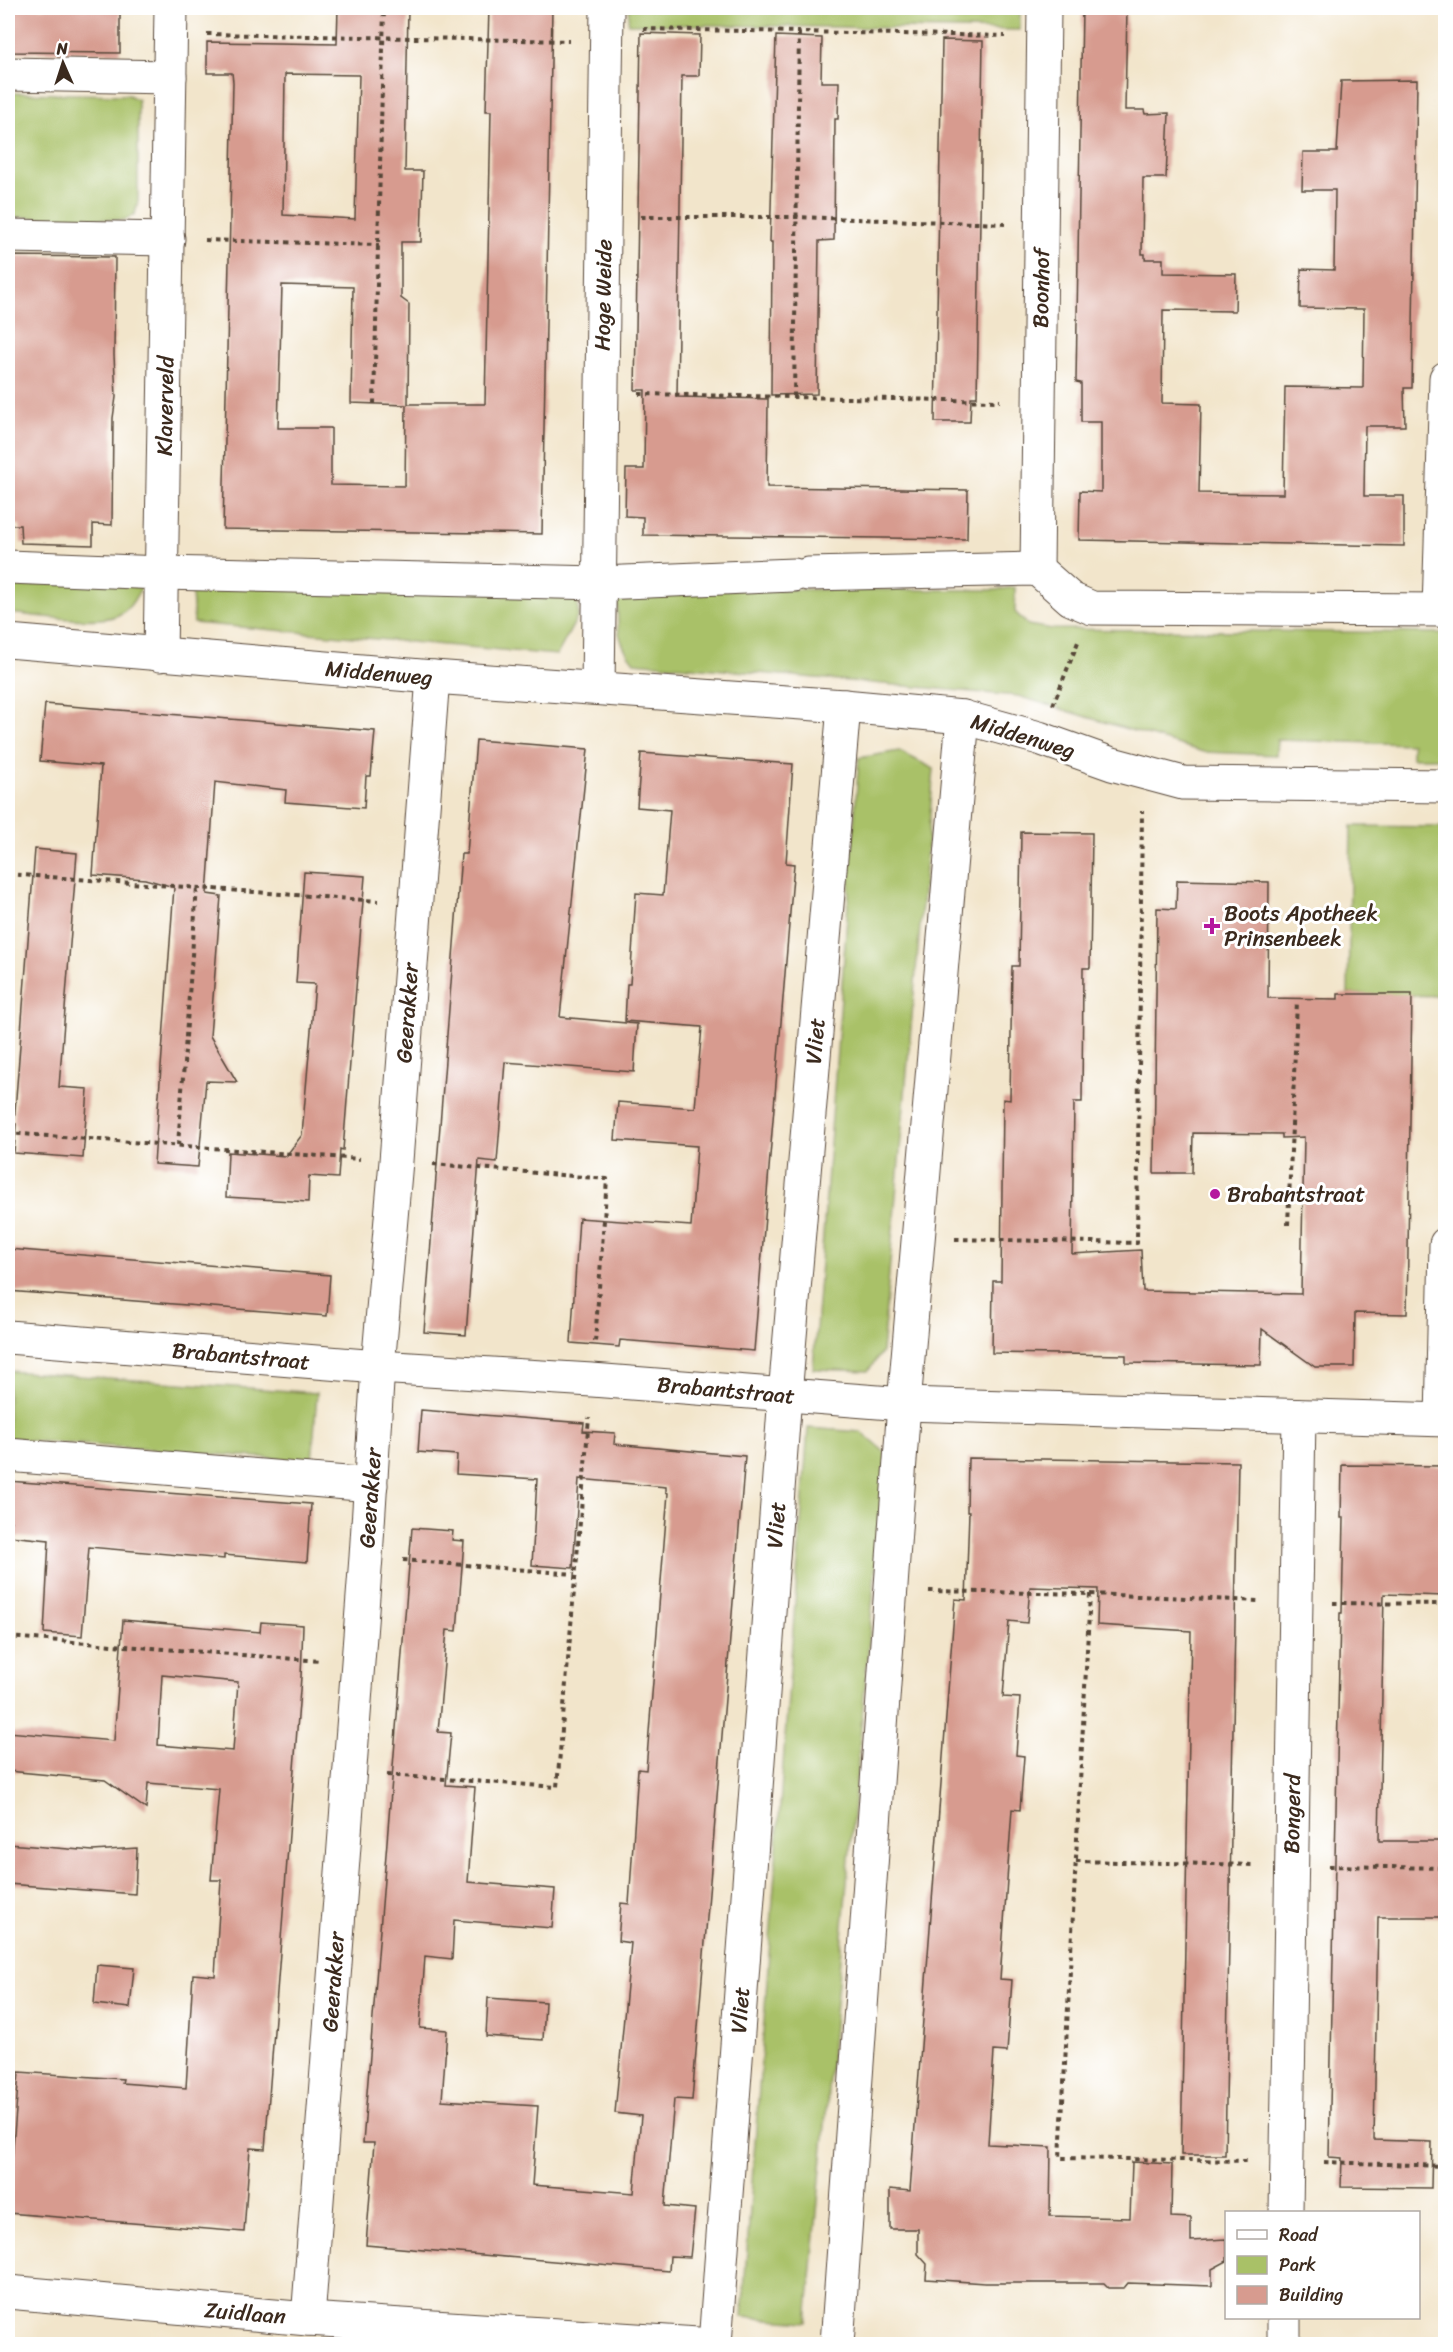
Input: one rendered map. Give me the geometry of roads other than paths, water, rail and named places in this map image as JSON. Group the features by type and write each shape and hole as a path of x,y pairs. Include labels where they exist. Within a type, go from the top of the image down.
{"street":[{"name":"Klaverveld","path":"162,573 171,21"},
{"name":"Boonhof","path":"1037,569 1044,22"},
{"name":"Hoge Weide","path":"600,583 607,26"},
{"path":"8,74 170,76"},
{"path":"8,236 168,239"},
{"path":"8,567 162,573 600,583 801,574 1037,569 1071,599 1092,608 1442,610 1446,378"},
{"path":"160,655 162,573"},
{"path":"598,688 600,583"},
{"name":"Middenweg","path":"8,641 433,677 844,706 963,717 1039,738 1112,764 1183,783 1446,786"},
{"name":"Geerakker","path":"308,2319 366,1557 378,1367 433,677"},
{"name":"Vliet","path":"715,2344 785,1395 844,706"},
{"path":"837,2344 904,1404 963,717"},
{"path":"1444,1420 1446,1244"},
{"name":"Brabantstraat","path":"8,1338 904,1404 1444,1420"},
{"name":"Bongerd","path":"1286,2211 1299,1416"},
{"path":"8,1455 371,1485"},
{"name":"Zuidlaan","path":"8,2292 308,2319 698,2344"},
{"path":"1284,2319 1284,2344"}],"place":[{"name":"Boots Apotheek Prinsenbeek","path":"1212,926"},
{"name":"Brabantstraat","path":"1215,1194"}]}
